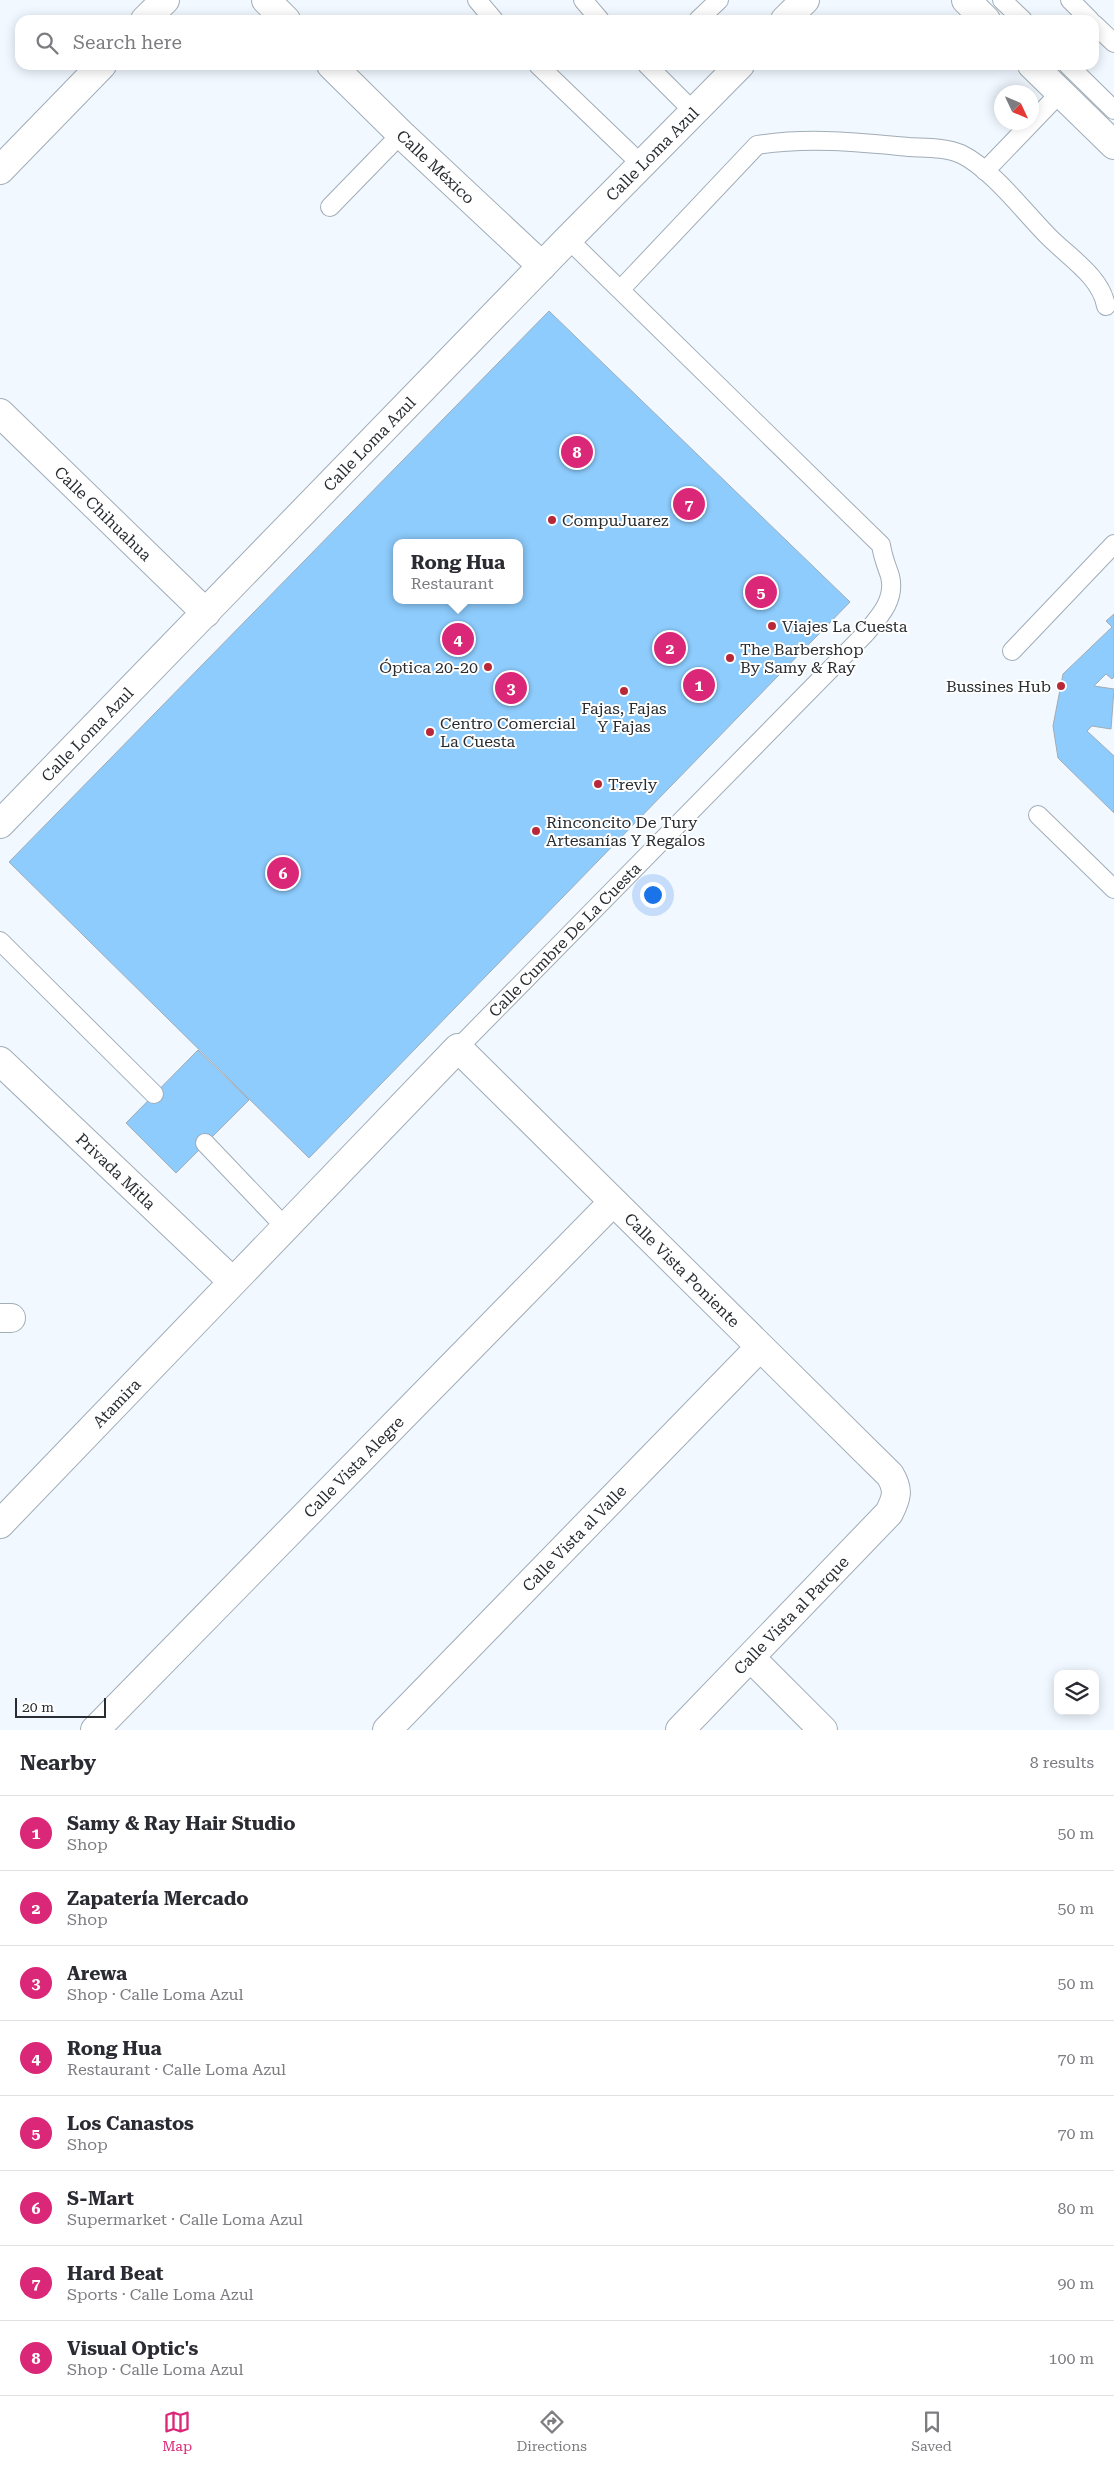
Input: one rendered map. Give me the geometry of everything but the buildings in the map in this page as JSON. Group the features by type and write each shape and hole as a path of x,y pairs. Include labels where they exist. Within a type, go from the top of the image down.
{"street":[{"path":"150,15 165,0"},
{"path":"266,0 281,15"},
{"path":"790,15 805,0"},
{"path":"966,0 981,15"},
{"path":"0,170 97,70"},
{"name":"Calle México","path":"336,70 401,134 542,266"},
{"name":"Calle Loma Azul","path":"0,824 568,239 735,70"},
{"path":"1037,70 1114,145"},
{"name":"Calle Chihuahua","path":"0,413 206,613"},
{"name":"Calle Vista Poniente","path":"458,1048 612,1202 890,1474 897,1486 897,1498"},
{"name":"Calle Cumbre De La Cuesta","path":"232,1282 458,1048"},
{"name":"Privada Mitla","path":"0,1061 232,1282"},
{"name":"Calle Vista Alegre","path":"95,1730 612,1202"},
{"name":"Atamira","path":"0,1524 232,1282"},
{"name":"Calle Vista al Valle","path":"387,1730 760,1346"},
{"name":"Calle Vista al Parque","path":"680,1730 889,1513 897,1498"},
{"path":"751,1658 823,1730"}],"lane":[{"path":"477,0 490,15"},
{"path":"583,0 596,15"},
{"path":"703,15 719,0"},
{"path":"1002,0 1017,15"},
{"path":"1070,0 1085,15"},
{"path":"1099,29 1114,43"},
{"path":"543,70 642,165"},
{"path":"653,70 694,112"},
{"path":"1073,70 1114,110"},
{"path":"985,171 1060,93"},
{"path":"330,206 401,134"},
{"path":"568,239 621,289 757,145 785,141 867,143 944,150 961,154 985,171 1089,274 1104,294 1106,306"},
{"name":"Calle Cumbre De La Cuesta","path":"458,1048 865,634 883,613 891,594 890,576 883,561 882,546 621,289"},
{"path":"1012,651 1114,544"},
{"path":"1038,816 1114,889"},
{"path":"0,942 154,1094"},
{"path":"205,1144 286,1228"}],"place":[{"name":"Visual Optic's","path":"577,452"},
{"name":"Hard Beat","path":"689,504"},
{"name":"CompuJuarez","path":"552,520"},
{"name":"Los Canastos","path":"761,592"},
{"name":"Viajes La Cuesta","path":"772,626"},
{"name":"Rong Hua","path":"458,639"},
{"name":"Zapatería Mercado","path":"670,648"},
{"name":"The Barbershop By Samy & Ray","path":"730,658"},
{"name":"Óptica 20-20","path":"488,667"},
{"name":"Samy & Ray Hair Studio","path":"699,685"},
{"name":"Bussines Hub","path":"1061,686"},
{"name":"Arewa","path":"511,688"},
{"name":"Fajas, Fajas Y Fajas","path":"624,691"},
{"name":"Centro Comercial La Cuesta","path":"430,732"},
{"name":"Trevly","path":"598,784"},
{"name":"Rinconcito De Tury Artesanías Y Regalos","path":"536,831"},
{"name":"S-Mart","path":"283,873"}]}
